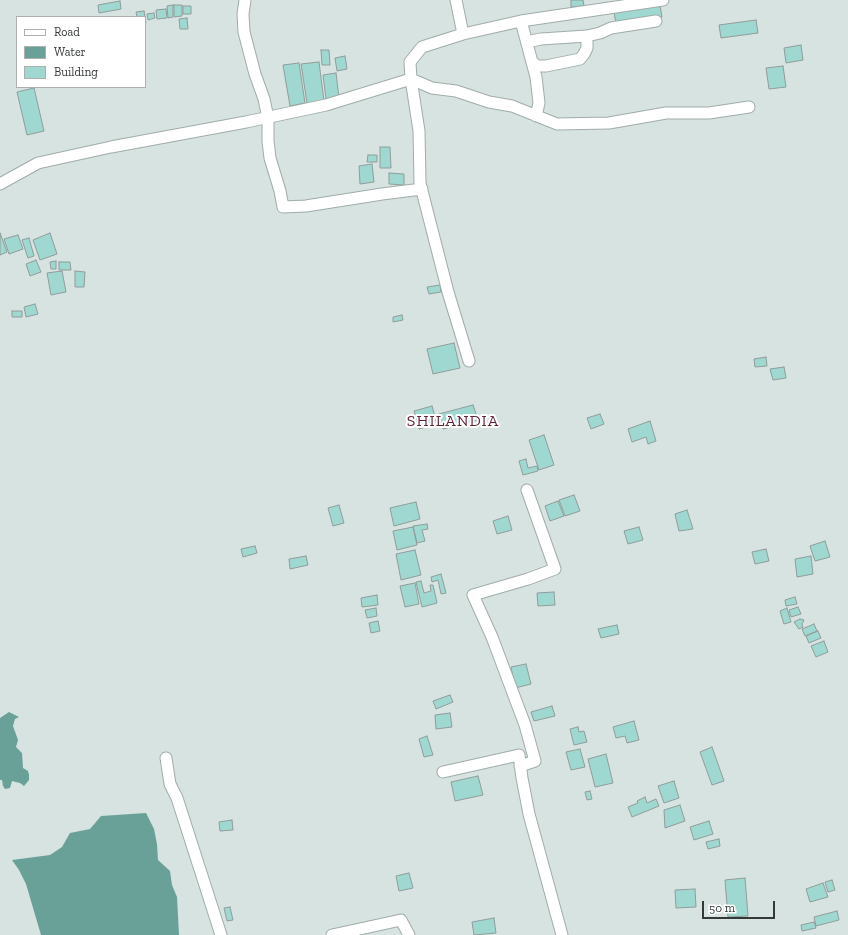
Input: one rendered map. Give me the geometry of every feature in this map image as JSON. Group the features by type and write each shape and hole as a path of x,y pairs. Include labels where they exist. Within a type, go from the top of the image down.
{"street":[{"path":"245,0 243,14 244,32 255,74 264,99 268,118 270,158 280,191 283,207 306,206 382,194 422,190"},
{"path":"456,0 463,34"},
{"path":"469,361 448,292 420,183 419,131 411,80 410,62 422,47 463,34 522,21 663,0"},
{"path":"522,21 533,64 539,98 536,116"},
{"path":"528,42 541,39 587,36 600,33 611,28 656,21"},
{"path":"533,64 538,66 546,66 580,59 587,48 587,36"},
{"path":"0,184 38,163 268,118 326,105 411,80 432,88 456,91 488,102 512,106 557,124 609,123 666,114 709,113 750,107"},
{"path":"520,766 535,761 525,725 492,637 473,595 528,579 555,568 527,490"},
{"path":"443,772 519,755 530,814 562,935"},
{"path":"166,758 170,784 177,798 221,935"},
{"path":"332,935 401,920 409,935"}],"water":[{"path":"9,712 19,717 15,719 13,726 18,740 16,747 22,753 23,768 28,771 29,780 24,786 20,783 12,781 10,788 5,789 2,780 0,780 0,718"},
{"path":"146,813 154,829 158,860 170,871 172,885 177,897 179,935 41,935 26,884 12,860 50,855 62,847 70,833 90,829 101,816"}],"building":[{"path":"571,0 583,0 584,6 571,7"},
{"path":"120,1 121,9 99,13 98,5"},
{"path":"173,5 173,17 168,18 167,6"},
{"path":"174,5 182,5 182,16 174,17"},
{"path":"660,5 662,17 616,24 614,12"},
{"path":"183,6 191,6 191,14 183,14"},
{"path":"166,9 167,18 157,19 156,10"},
{"path":"144,11 145,16 137,16 136,12"},
{"path":"154,13 155,18 148,20 147,14"},
{"path":"187,18 188,29 180,29 179,19"},
{"path":"756,20 758,33 721,38 719,25"},
{"path":"801,45 803,60 786,63 784,48"},
{"path":"321,50 329,50 330,65 322,65"},
{"path":"345,56 347,69 337,71 335,58"},
{"path":"319,62 324,101 307,103 301,64"},
{"path":"299,63 305,103 290,106 283,65"},
{"path":"783,66 786,87 769,89 766,68"},
{"path":"336,73 339,98 326,99 323,75"},
{"path":"34,88 44,131 27,135 17,92"},
{"path":"380,147 390,147 391,168 380,168"},
{"path":"368,155 377,155 377,162 367,162"},
{"path":"372,164 374,182 360,184 359,166"},
{"path":"389,173 404,174 404,185 389,184"},
{"path":"0,233 7,252 0,255"},
{"path":"50,233 57,254 40,260 33,240"},
{"path":"18,235 23,249 9,254 4,239"},
{"path":"29,238 34,256 28,258 22,240"},
{"path":"36,260 41,272 30,276 26,264"},
{"path":"56,261 56,269 51,269 50,262"},
{"path":"59,262 70,262 71,270 59,270"},
{"path":"62,271 66,292 51,295 47,273"},
{"path":"75,271 85,272 84,287 75,287"},
{"path":"440,285 441,292 429,294 427,287"},
{"path":"35,304 38,314 26,317 24,307"},
{"path":"12,311 22,311 22,317 12,317"},
{"path":"402,315 403,320 393,322 393,317"},
{"path":"454,343 460,368 433,374 427,349"},
{"path":"766,357 767,366 755,367 754,359"},
{"path":"784,367 786,378 773,380 770,369"},
{"path":"473,405 478,420 443,429 439,414"},
{"path":"432,406 437,424 419,429 414,411"},
{"path":"600,414 604,424 591,429 587,418"},
{"path":"650,421 656,441 648,444 646,437 632,442 628,429"},
{"path":"544,435 554,465 539,470 529,440"},
{"path":"526,459 528,468 537,466 538,471 523,475 519,461"},
{"path":"574,495 580,511 565,516 559,500"},
{"path":"558,501 564,516 550,521 545,506"},
{"path":"416,502 420,519 394,526 390,508"},
{"path":"339,505 344,523 333,526 328,508"},
{"path":"687,510 693,529 679,531 675,514"},
{"path":"508,516 512,530 497,534 493,521"},
{"path":"427,524 428,529 422,530 425,541 417,543 413,526"},
{"path":"413,527 417,545 397,550 393,531"},
{"path":"639,527 643,540 628,544 624,531"},
{"path":"825,541 830,557 815,561 810,546"},
{"path":"255,546 257,553 243,557 241,549"},
{"path":"766,549 769,561 755,564 752,552"},
{"path":"415,550 421,575 401,580 396,554"},
{"path":"306,556 308,565 290,569 289,559"},
{"path":"811,556 813,574 797,577 795,559"},
{"path":"441,574 446,593 441,594 438,580 432,582 431,577"},
{"path":"421,581 424,593 431,591 430,585 433,585 437,603 422,607 416,582"},
{"path":"415,583 419,604 405,607 400,586"},
{"path":"554,592 555,605 538,606 537,593"},
{"path":"377,595 378,605 362,607 361,598"},
{"path":"795,597 797,604 786,606 785,600"},
{"path":"798,607 801,614 791,617 789,610"},
{"path":"376,608 377,616 367,618 365,610"},
{"path":"787,608 791,622 784,624 780,611"},
{"path":"800,619 804,620 802,624 803,627 799,629 794,622"},
{"path":"378,621 380,631 371,633 369,623"},
{"path":"814,624 817,631 805,636 802,629"},
{"path":"617,625 619,634 601,638 598,629"},
{"path":"818,631 821,638 809,643 806,636"},
{"path":"824,641 828,652 816,657 811,646"},
{"path":"526,664 531,684 515,688 511,667"},
{"path":"450,695 453,702 436,709 433,701"},
{"path":"552,706 555,716 534,721 531,712"},
{"path":"450,713 452,727 436,729 435,715"},
{"path":"634,721 639,740 627,743 625,736 616,738 613,727"},
{"path":"578,727 579,732 584,731 587,742 574,745 570,729"},
{"path":"427,736 433,755 424,757 419,739"},
{"path":"712,747 724,781 712,785 700,752"},
{"path":"580,749 585,767 571,770 566,752"},
{"path":"606,754 613,783 595,787 588,759"},
{"path":"478,776 483,795 455,801 451,782"},
{"path":"674,781 679,798 664,803 658,786"},
{"path":"590,791 592,799 587,800 585,792"},
{"path":"645,797 647,803 656,799 659,806 632,817 628,807 638,803 637,801"},
{"path":"680,805 685,821 665,828 664,810"},
{"path":"232,820 233,830 220,831 219,822"},
{"path":"709,821 713,834 694,840 690,827"},
{"path":"719,839 720,846 708,849 706,842"},
{"path":"409,873 413,888 399,891 396,876"},
{"path":"745,878 748,916 728,917 725,880"},
{"path":"832,880 835,890 828,892 825,882"},
{"path":"823,883 828,897 810,902 806,889"},
{"path":"695,889 696,907 676,908 675,890"},
{"path":"230,907 233,920 227,921 224,908"},
{"path":"837,911 839,920 816,926 814,917"},
{"path":"494,918 496,933 474,935 472,922"},
{"path":"814,922 816,928 802,931 801,925"}],"district":[{"name":"SHILANDIA","path":"453,421"}]}
